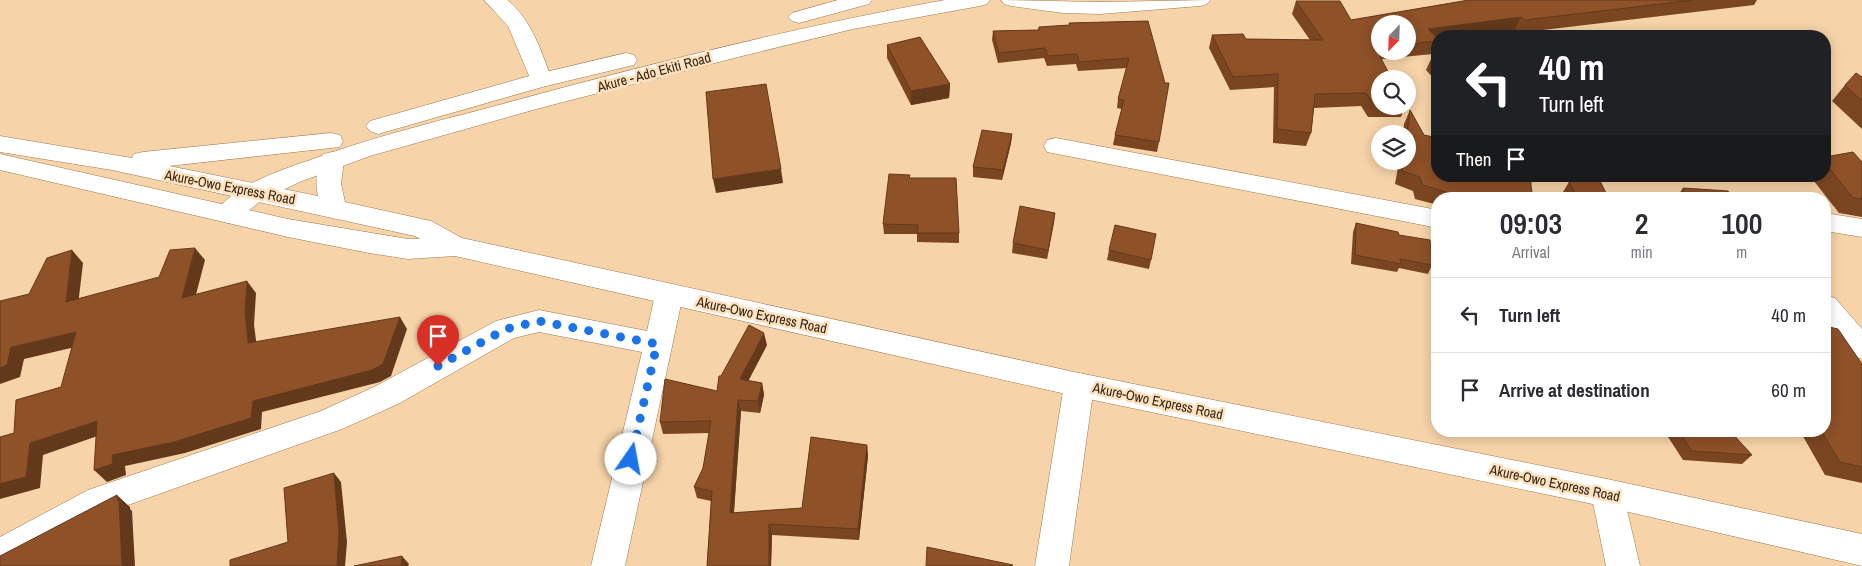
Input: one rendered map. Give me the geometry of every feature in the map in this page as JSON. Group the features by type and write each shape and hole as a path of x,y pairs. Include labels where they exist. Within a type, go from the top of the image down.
{"main road":[{"path":"494,0 512,15 523,34 541,80"},
{"name":"Akure - Ado Ekiti Road","path":"332,150 541,80 744,31 862,0"},
{"name":"Akure - Ado Ekiti Road","path":"332,150 532,103 742,49 853,23 980,0"},
{"path":"992,0 1002,0"},
{"path":"1011,0 1063,7 1100,8 1200,0"},
{"name":"Akure-Owo Express Road","path":"0,144 112,162 254,193 334,208 422,228 456,246 669,295 1080,385 1608,494 1862,550"},
{"path":"1056,146 1431,218"},
{"path":"112,162 332,150"},
{"path":"216,211 230,188 283,159 332,150"},
{"path":"216,211 293,175 332,150"},
{"path":"332,150 328,184 334,208"},
{"name":"Akure-Owo Express Road","path":"0,162 288,228 408,249 456,246"},
{"path":"1831,223 1862,228"},
{"path":"608,566 669,295"},
{"path":"1831,313 1862,348"},
{"path":"0,556 36,533 100,500 331,420 387,395 506,329 539,321 657,344"},
{"path":"1052,566 1080,385"},
{"path":"1608,494 1623,566"}],"building":[{"path":"1469,0 1694,0 1525,20 1521,17 1428,29 1431,32 1431,42 1416,43 1416,15 1380,15"},
{"path":"1296,1 1340,1 1351,20 1371,17 1371,60 1382,60 1387,70 1371,70 1371,101 1366,93 1315,94 1311,133 1277,129 1278,74 1233,77 1212,35 1243,34 1246,39 1323,40"},
{"path":"1148,21 1165,83 1169,83 1159,142 1115,135 1124,100 1118,99 1129,58 1079,62 1077,54 1048,56 1045,48 999,53 993,31 1039,30 1039,27 1070,25 1069,23"},
{"path":"920,37 950,84 911,91 887,45"},
{"path":"1856,73 1862,77 1862,101 1845,85"},
{"path":"766,84 781,169 713,179 706,92"},
{"path":"1409,115 1413,115 1424,135 1431,136 1431,182 1531,182 1532,192 1446,192 1422,185 1420,177 1402,171 1416,170 1416,125 1408,125"},
{"path":"982,130 1012,134 1003,170 973,167"},
{"path":"1853,152 1862,162 1862,199 1853,198 1831,170 1831,156"},
{"path":"889,174 910,175 909,178 956,178 959,233 917,233 918,225 883,224"},
{"path":"1569,182 1600,182 1606,192 1574,192"},
{"path":"1683,188 1729,192 1685,192"},
{"path":"1020,206 1055,213 1048,250 1013,243"},
{"path":"1356,223 1398,232 1399,235 1430,240 1431,265 1400,259 1401,264 1355,255"},
{"path":"1115,225 1156,234 1151,260 1109,250"},
{"path":"195,248 182,298 247,281 245,312 248,343 400,317 383,364 372,370 253,401 251,418 174,442 112,455 113,464 94,470 97,421 30,443 26,477 0,484 0,437 14,433 16,400 61,387 76,332 11,347 7,365 0,368 0,301 29,294 47,258 72,250 66,302 159,277 170,250"},
{"path":"749,325 764,333 740,379 762,383 758,401 738,400 730,513 802,508 811,437 867,445 858,529 769,524 769,566 707,566 712,491 694,487 703,468 711,421 660,422 665,379 717,391 719,376 721,376"},
{"path":"1831,327 1838,329 1862,364 1862,467 1840,462 1825,437 1831,437"},
{"path":"1682,437 1736,437 1752,455 1692,451"},
{"path":"334,473 339,533 337,566 230,566 230,560 288,542 284,488"},
{"path":"117,495 117,500 119,499 122,566 0,566 0,556"},
{"path":"927,547 1013,565 926,566"},
{"path":"402,556 401,566 354,566"}],"route":[{"path":"438,366 506,329 539,321 657,344 631,459"}]}
